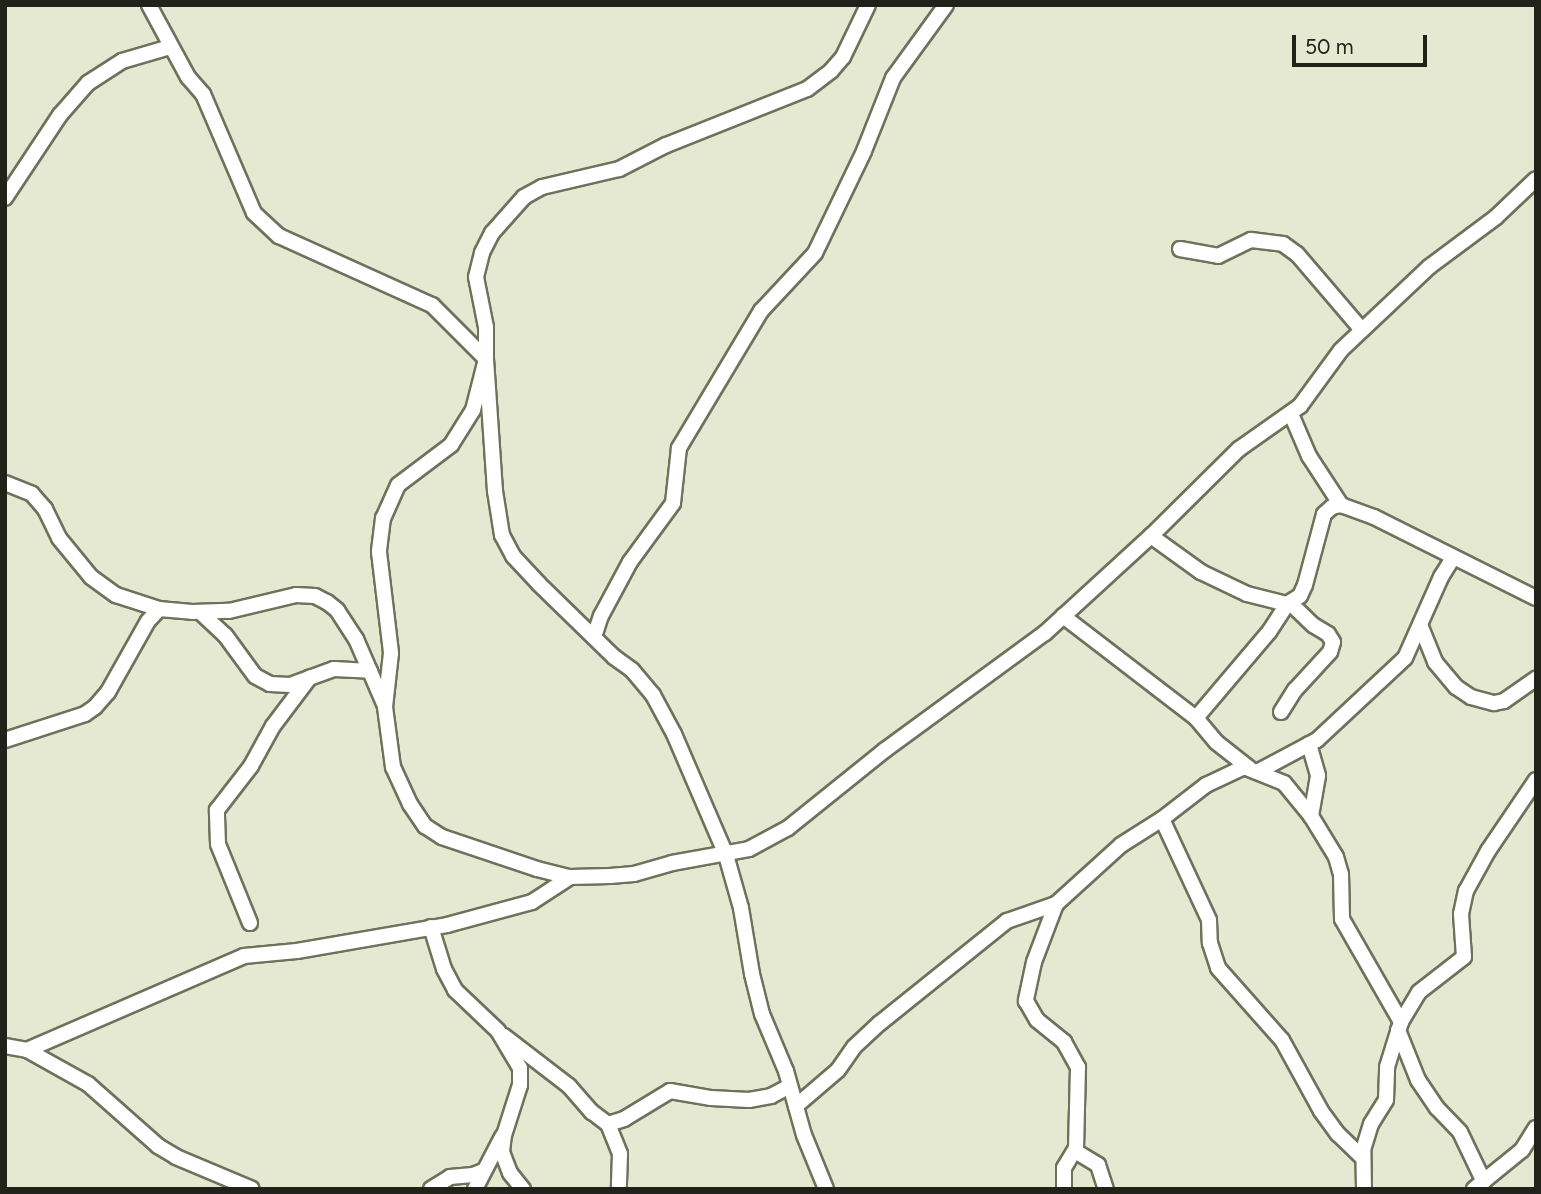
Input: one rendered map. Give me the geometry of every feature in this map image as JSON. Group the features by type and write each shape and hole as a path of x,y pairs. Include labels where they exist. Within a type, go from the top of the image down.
{"street":[{"path":"149,5 188,77 203,94 254,213 279,236 432,305 486,359"},
{"path":"854,5 855,36"},
{"path":"826,1189 762,1014 741,908 726,855 679,745 653,695 632,670 594,637 513,556 502,535 495,491 486,327 476,277 482,253 492,233 523,197 542,187 619,169 666,145 807,89 831,71 855,36 868,5"},
{"path":"594,637 601,616 630,562 673,503 679,448 761,311 815,253 864,151 893,78 946,5"},
{"path":"5,198 60,115 88,83 122,61 170,47"},
{"path":"486,359 473,410 464,429 451,445 398,485 383,518 380,573 391,653 385,707 393,767 410,804 425,826 442,837 509,861 570,877 634,874 672,863 749,849 788,828 885,750 1001,668 1151,536 1239,449 1307,400 1326,367 1429,267 1496,217 1534,184"},
{"path":"1180,249 1219,256 1251,240 1283,244 1297,254 1362,330"},
{"path":"1291,414 1309,456 1341,505"},
{"path":"5,483 32,494 45,509 60,538 91,577 116,595 159,609 200,612 229,611 296,595 315,596 337,610 356,639 385,707"},
{"path":"1196,718 1269,632 1289,604 1300,596 1324,514 1332,507 1341,505 1374,517 1536,598"},
{"path":"1151,536 1201,572 1247,594 1289,604 1328,634 1333,642 1330,652 1295,690 1282,712"},
{"path":"796,1106 838,1070 854,1047 880,1023 1013,918 1056,904 1121,845 1162,819 1206,785 1237,769 1254,769 1309,744 1405,659 1441,577 1453,558"},
{"path":"5,740 85,714 95,707 108,692 148,621 159,609"},
{"path":"200,612 225,635 255,676 270,684 290,685 334,669 370,671"},
{"path":"1063,616 1196,718 1216,741 1254,769 1290,788 1311,816 1336,856 1341,874 1342,919 1400,1026 1418,1080 1437,1108 1460,1132 1479,1185 1522,1150 1536,1128"},
{"path":"1421,627 1435,662 1456,688 1471,697 1494,703 1504,701 1536,679"},
{"path":"250,923 218,844 217,810 251,766 273,726 310,677"},
{"path":"1309,744 1318,776 1311,816"},
{"path":"1364,1189 1363,1158 1371,1124 1386,1100 1387,1067 1400,1026 1419,992 1464,957 1461,914 1466,891 1512,813 1536,780"},
{"path":"1162,819 1209,920 1210,943 1219,968 1282,1040 1321,1111 1338,1134 1363,1158"},
{"path":"27,1050 244,956 297,951 431,927 532,902 570,877"},
{"path":"1056,904 1034,962 1026,1000 1037,1020 1074,1055 1078,1067 1075,1151 1064,1168 1064,1189"},
{"path":"431,927 444,970 454,990 498,1031 569,1086 592,1112 608,1124 620,1154 619,1189"},
{"path":"498,1031 520,1068 520,1085 502,1152 510,1173 523,1189"},
{"path":"5,1046 27,1050 88,1084 158,1146 198,1167 252,1189"},
{"path":"608,1124 624,1119 670,1091 711,1098 749,1100 771,1096 790,1086"},
{"path":"475,1189 505,1133"},
{"path":"1075,1151 1098,1165 1106,1189"},
{"path":"431,1189 450,1177 473,1175 483,1171"}]}
